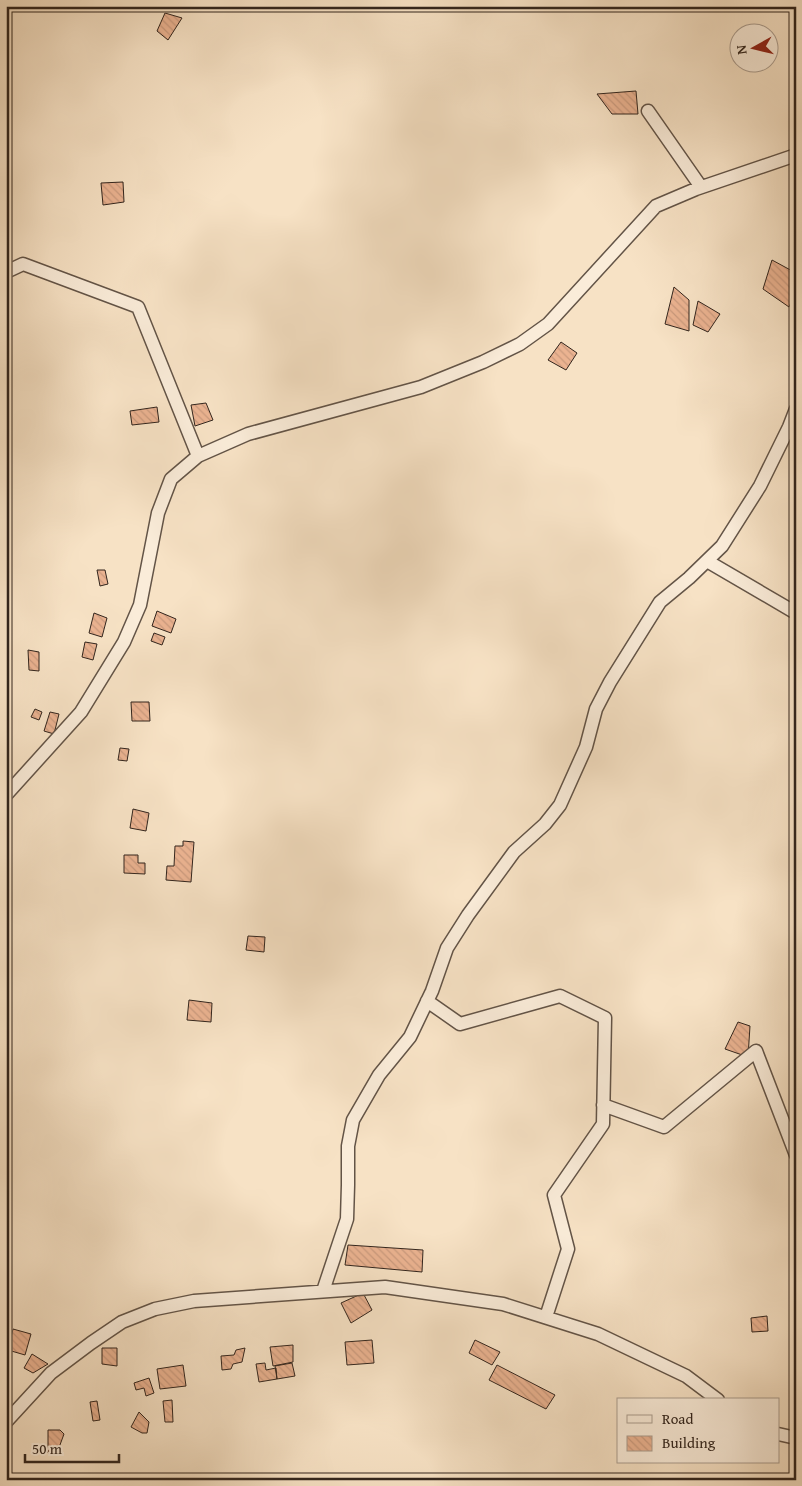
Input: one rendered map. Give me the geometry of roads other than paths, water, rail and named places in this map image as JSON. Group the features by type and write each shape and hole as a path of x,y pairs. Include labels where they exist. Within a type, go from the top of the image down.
{"street":[{"path":"648,111 701,187"},
{"path":"6,795 80,712 124,642 140,605 158,514 171,479 198,456 248,434 421,387 483,362 520,344 548,324 656,206 701,187 796,155"},
{"path":"6,272 23,264 138,307 198,456"},
{"path":"323,1291 346,1219 348,1146 353,1120 379,1075 410,1038 448,948 468,915 514,852 545,824 560,805 586,747 596,709 610,682 660,602 722,546 760,486 796,409"},
{"path":"707,561 796,613"},
{"path":"427,1001 460,1024 560,996 605,1018 603,1124 554,1194 568,1249 546,1317"},
{"path":"603,1105 664,1127 756,1050 796,1155"},
{"path":"6,1422 51,1373 122,1322 155,1309 194,1301 385,1287 503,1304 598,1334 686,1376 715,1398"},
{"path":"780,1434 796,1438"}]}
